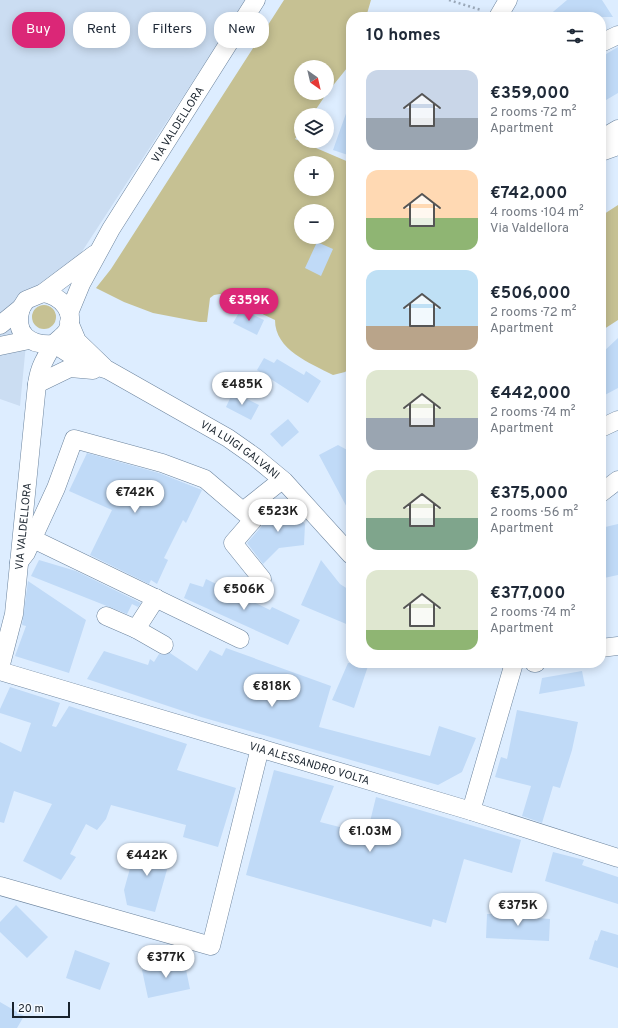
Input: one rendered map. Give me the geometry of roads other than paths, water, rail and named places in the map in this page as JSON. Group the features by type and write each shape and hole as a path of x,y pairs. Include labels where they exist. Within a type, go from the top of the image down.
{"street":[{"name":"VIA VALDELLORA","path":"0,668 14,614 36,384 42,364 54,344 67,330 69,318 81,284 111,229 256,0"},
{"path":"500,12 508,0"},
{"path":"606,40 618,34"},
{"path":"606,136 618,129"},
{"path":"606,150 618,146"},
{"name":"VIA VALDELLORA","path":"0,325 21,308 26,300 43,293 100,250"},
{"path":"43,293 59,299 65,305 69,318"},
{"path":"21,308 18,316 19,325 22,333 28,340 36,344 54,344"},
{"name":"VIA LUIGI GALVANI","path":"69,318 78,341 108,370"},
{"path":"0,346 28,340"},
{"name":"VIA LUIGI GALVANI","path":"54,344 82,362 108,370 228,438 255,457 282,480 346,550"},
{"path":"36,384 70,368 108,370"},
{"path":"606,426 618,420"},
{"path":"19,562 26,553 56,488 74,439 162,463 205,479 253,520 233,543 262,579"},
{"path":"242,511 282,480"},
{"path":"606,489 618,480"},
{"path":"33,539 240,639"},
{"path":"136,629 156,598"},
{"path":"106,616 136,629 164,645"},
{"path":"606,647 618,646"},
{"path":"471,811 513,668"},
{"name":"VIA ALESSANDRO VOLTA","path":"0,671 471,811 618,858"},
{"path":"0,886 211,946 260,748"}]}
